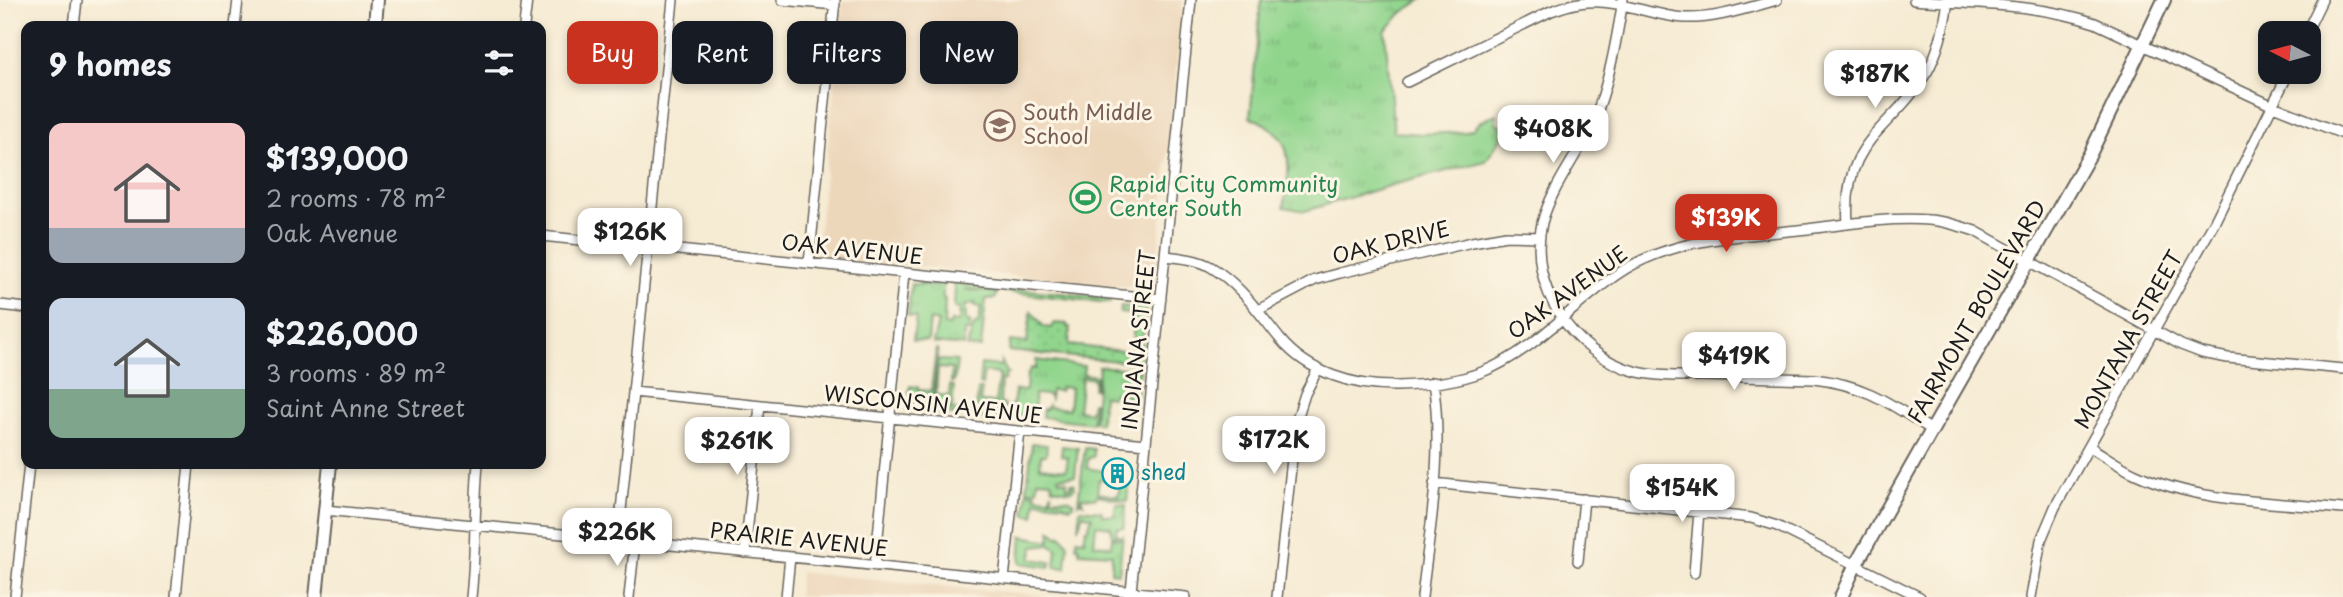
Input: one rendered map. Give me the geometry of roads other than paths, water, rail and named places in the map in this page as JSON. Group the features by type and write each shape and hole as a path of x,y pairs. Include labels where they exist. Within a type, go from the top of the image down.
{"street":[{"path":"75,21 77,0"},
{"path":"236,21 238,0"},
{"path":"375,21 377,0"},
{"path":"525,21 527,0"},
{"path":"618,540 673,0"},
{"path":"782,0 835,3 808,263"},
{"name":"INDIANA STREET","path":"1131,591 1191,0"},
{"path":"1407,82 1551,11 1587,2 1622,3 1671,17 1689,18 1734,12 1777,0"},
{"path":"1914,0 2060,13 2095,23 2273,106 2343,134"},
{"name":"FAIRMONT BOULEVARD","path":"1841,597 1855,566 1932,429 2090,154 2164,0"},
{"path":"2312,21 2322,0"},
{"path":"1848,224 1847,202 1857,159 1866,143 1927,72 1945,22 1948,1"},
{"path":"1622,3 1600,104 1542,222 1540,268 1549,299 1561,319 1588,345 1610,361 1634,371 1664,376 1814,379 1835,382 1858,387 1879,397 1932,429"},
{"name":"MONTANA STREET","path":"2031,597 2046,527 2214,223 2283,84"},
{"name":"OAK AVENUE","path":"1165,256 1189,259 1209,266 1239,287 1281,341 1299,358 1335,376 1378,386 1465,377 1489,368 1508,358 1618,274 1674,248 1724,239 1912,219 1951,224 1975,231 2153,331 2202,353 2343,369"},
{"name":"OAK DRIVE","path":"1258,310 1315,280 1340,273 1472,242 1506,236 1540,237"},
{"name":"OAK AVENUE","path":"546,237 1161,299"},
{"path":"875,566 904,273"},
{"path":"0,305 21,307"},
{"path":"1277,597 1296,422 1305,394 1318,369"},
{"path":"1422,597 1437,430 1433,382"},
{"name":"WISCONSIN AVENUE","path":"633,392 1146,444"},
{"path":"745,552 760,405"},
{"path":"1004,579 1020,431"},
{"path":"2090,447 2136,474 2172,486 2221,497 2343,509"},
{"path":"15,597 28,469"},
{"path":"176,597 189,469"},
{"path":"316,597 329,469"},
{"path":"471,597 476,552 473,525 478,469"},
{"path":"1434,483 1760,520 1920,597"},
{"path":"1578,561 1584,499"},
{"name":"PRAIRIE AVENUE","path":"325,510 1004,579 1097,593 1131,591 1186,597"},
{"path":"1694,573 1699,511"},
{"path":"629,597 635,541"},
{"path":"786,597 790,557"}],"place":[{"name":"South Middle School","path":"1000,125"},
{"name":"Rapid City Community Center South","path":"1086,197"},
{"name":"shed","path":"1118,473"}]}
